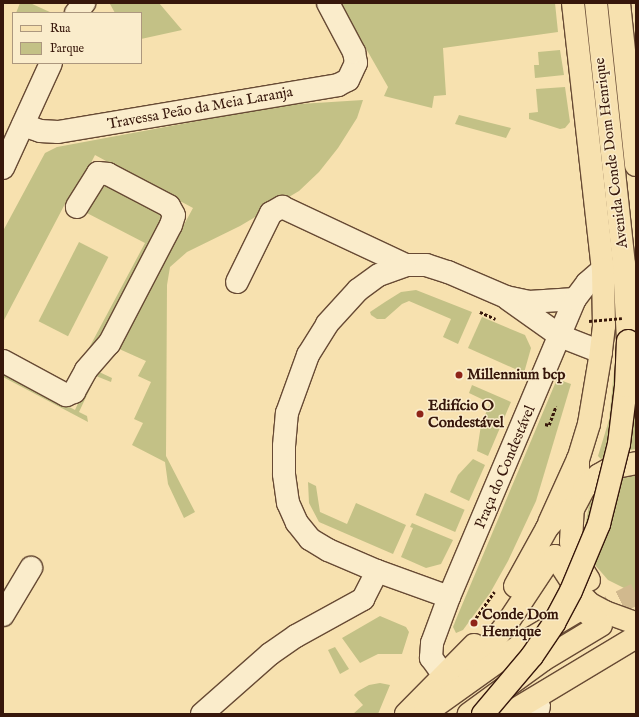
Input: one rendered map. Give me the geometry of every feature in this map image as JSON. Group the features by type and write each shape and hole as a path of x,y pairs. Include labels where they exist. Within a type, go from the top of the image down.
{"main road":[{"name":"Avenida Conde Dom Henrique","path":"573,3 603,269 604,326 601,352 592,409 578,459 578,472 584,488"},
{"name":"Avenida Conde Dom Henrique","path":"483,714 543,639 584,562 614,473 624,410 628,341 624,264 596,3"},
{"name":"Avenida Conde Dom Henrique","path":"600,3 630,104"},
{"name":"Avenida Conde Dom Henrique","path":"619,3 636,165"},
{"path":"406,714 468,653 500,609 547,528 578,459"},
{"path":"636,464 611,468 584,488 573,509 571,542 584,575 595,589 610,598 636,609"},
{"path":"547,528 561,515 573,509"},
{"path":"423,714 482,659 552,557 559,558 579,593 590,604 605,612 636,623"},
{"path":"423,714 525,642 582,608 601,624 543,660 469,714"},
{"path":"447,714 537,649 591,616"},
{"path":"508,714 636,637"},
{"path":"534,711 609,663 636,651"}],"street":[{"path":"77,12 84,3"},
{"name":"Travessa Peão da Meia Laranja","path":"23,125 40,131 58,132 338,85 348,80 354,73 356,63 354,52 328,3"},
{"path":"3,167 51,64"},
{"path":"3,361 66,395 74,392 86,370 109,344 172,226 174,215 169,206 108,174 98,173 77,207"},
{"path":"237,282 271,213 282,207 406,265"},
{"path":"449,596 377,571 328,550 310,539 297,523 288,503 284,474 284,446 287,413 308,355 327,324 358,290 379,275 406,265 426,265 448,272 506,297 560,336 601,352"},
{"name":"Praça do Condestável","path":"445,677 431,658 432,643 449,596 575,299 603,269"},
{"path":"506,297 536,302 575,299"},
{"path":"3,615 31,568"},
{"path":"202,714 270,654 296,636 363,599 377,571"}],"path":[{"path":"588,321 628,318"}],"green space":[{"path":"20,3 30,3 50,12 16,12"},
{"path":"159,3 182,30 142,39 142,12 114,12 110,4"},
{"path":"340,3 555,3 558,32 443,48 446,95 434,96 432,108 384,96 388,87"},
{"path":"560,50 564,75 535,78 534,65 539,65 538,52"},
{"path":"565,87 570,122 565,128 560,129 529,119 529,113 538,112 536,89"},
{"path":"363,100 357,118 338,148 319,172 299,191 240,226 187,252 170,267 167,285 166,456 195,512 184,518 168,484 165,462 132,445 143,423 134,419 151,382 138,376 146,361 117,348 193,208 95,155 70,204 66,202 3,322 3,231 45,153 57,147 284,105"},
{"path":"459,115 511,128 506,138 455,124"},
{"path":"104,183 160,212 162,220 94,351 89,348 145,243 83,211"},
{"path":"79,242 108,257 68,336 39,321"},
{"path":"416,290 472,312 458,344 443,337 451,319 409,301 402,304 385,319 377,319 371,315 370,312 401,292"},
{"path":"482,317 525,335 531,348 524,373 468,348"},
{"path":"616,352 636,353 636,449 612,453 601,459 598,456 609,420"},
{"path":"97,371 112,378 111,382 96,376 79,412 87,416 88,422 3,377 3,372 75,410 92,373"},
{"path":"557,379 571,384 536,501 508,561 490,593 463,630 456,633 453,627"},
{"path":"472,385 511,402 488,456 477,451 481,425 490,403 469,393"},
{"path":"473,459 485,465 469,501 450,492 458,475"},
{"path":"636,475 636,594 608,580 595,565 584,533 589,505 596,494 621,478"},
{"path":"308,482 316,486 320,512 347,524 356,503 406,525 393,554 319,522 309,503"},
{"path":"425,493 465,510 455,532 416,515"},
{"path":"412,523 453,540 441,564 426,568 401,557 413,528 410,527"},
{"path":"380,616 406,627 409,632 402,654 378,654 360,663 342,638"},
{"path":"335,647 349,669 340,674 328,650"},
{"path":"380,683 390,685 378,714 353,714 363,705 354,695 369,685"}],"tunnel":[{"path":"591,616 636,594"}],"place":[{"name":"Millennium bcp","path":"459,375"},
{"name":"Edifício O Condestável","path":"420,414"},
{"name":"Conde Dom Henrique","path":"474,623"}]}
